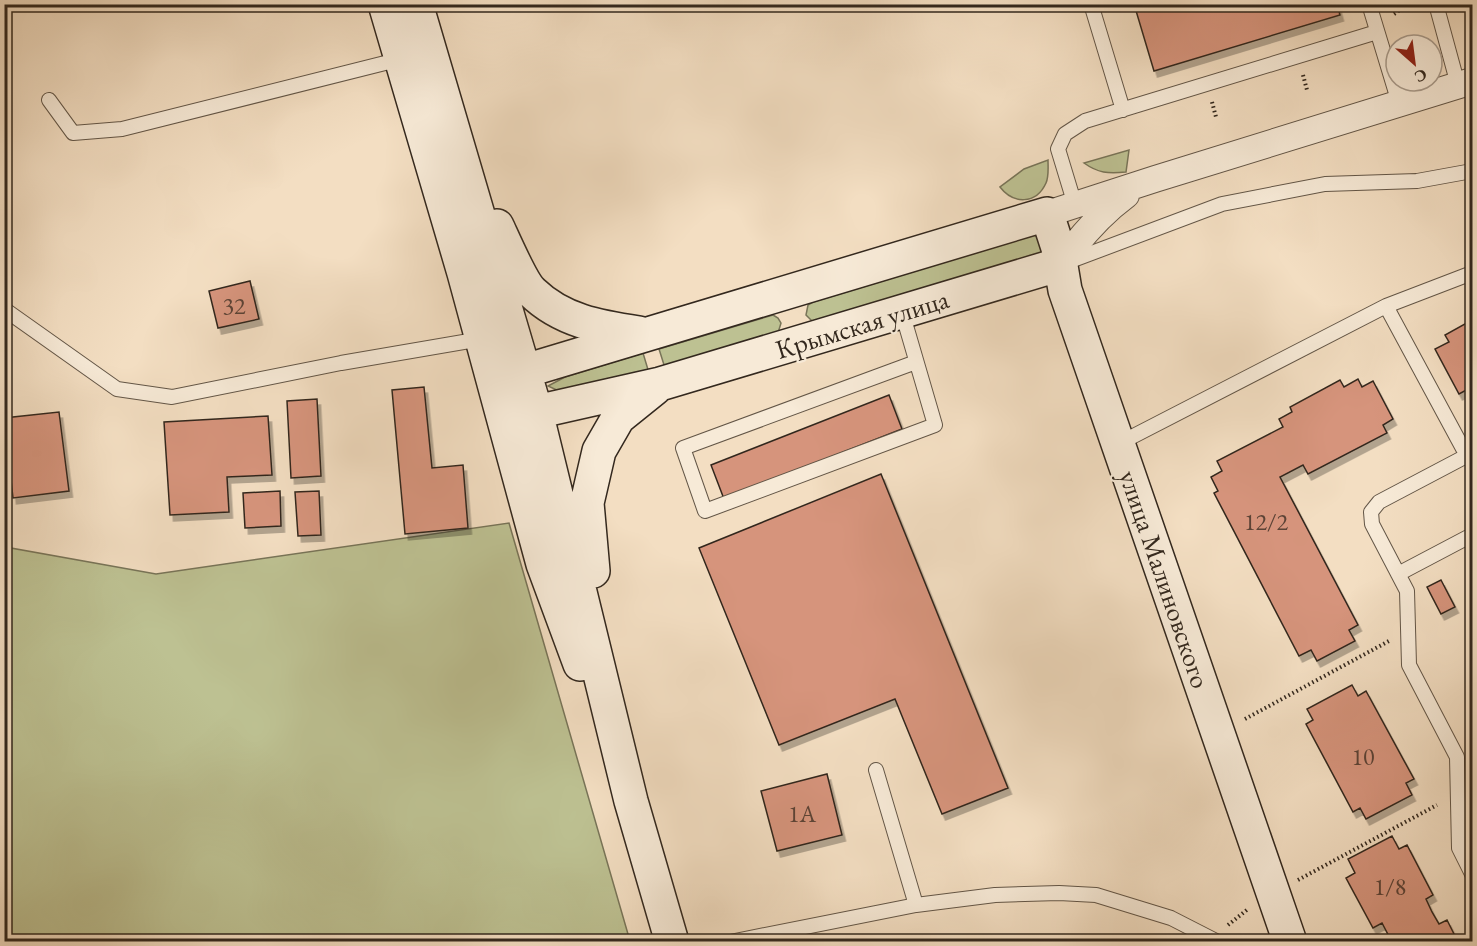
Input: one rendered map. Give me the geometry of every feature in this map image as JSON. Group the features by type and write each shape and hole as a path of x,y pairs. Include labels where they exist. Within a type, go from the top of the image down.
{"main road":[{"path":"385,4 464,273 543,564 631,801"},
{"path":"416,4 525,371 631,801 672,942"},
{"path":"460,156 530,291 559,312 592,326 646,334"},
{"name":"улица Малиновского","path":"1061,210 1058,248 1065,290 1290,942"},
{"name":"Крымская улица","path":"525,371 1061,210"},
{"name":"Крымская улица","path":"536,412 660,384 1061,264"},
{"path":"785,292 800,342"},
{"path":"499,398 525,371"},
{"path":"606,696 586,503 599,451 618,418 660,384"},
{"path":"499,398 536,412"}],"street":[{"name":"Крымская улица","path":"1061,210 1155,178 1465,83"},
{"name":"Крымская улица","path":"1061,264 1079,237 1101,214 1126,194 1155,178"}],"lane":[{"path":"1091,4 1123,110"},
{"path":"1369,4 1399,104"},
{"path":"1436,4 1465,83"},
{"path":"1061,210 1058,149 1065,134 1085,121 1377,32"},
{"path":"49,100 73,134 122,129 401,59"},
{"path":"1061,264 1222,204 1325,184 1418,180 1473,171"},
{"path":"1118,444 1386,306 1473,273"},
{"path":"1386,306 1470,455 1379,502 1371,512 1372,524 1407,591 1409,665 1457,757 1459,848 1473,874"},
{"path":"4,309 117,389 172,397 341,363 481,339"},
{"path":"902,312 935,425 705,511 683,448 916,362"},
{"path":"1398,574 1473,535"},
{"path":"876,770 916,905"},
{"path":"730,942 916,905 995,895 1059,893 1096,895 1171,918 1216,941"}],"path":[{"path":"1236,723 1408,631"},
{"path":"1293,882 1458,794"}],"green space":[{"path":"1129,150 1126,172 1104,172 1084,163"},
{"path":"1048,160 1047,180 1042,190 1036,195 1024,200 1018,199 1005,193 1000,187 1024,169"},
{"path":"1039,235 1044,252 813,322 806,315 808,305 813,302"},
{"path":"773,315 781,323 778,333 665,368 659,349"},
{"path":"643,353 649,373 563,393 548,386 565,377"},
{"path":"509,523 630,941 5,941 5,547 156,574"}],"building":[{"path":"1134,4 1337,4 1340,15 1154,71"},
{"path":"250,281 259,319 218,328 209,291"},
{"path":"1472,320 1472,387 1459,394 1435,349 1449,342 1445,335"},
{"path":"1358,379 1362,387 1373,381 1393,419 1383,425 1387,433 1308,474 1303,465 1280,477 1358,625 1349,630 1355,641 1317,661 1311,650 1299,656 1214,493 1218,491 1211,477 1222,471 1217,461 1283,427 1279,419 1292,412 1290,407 1340,380 1344,387"},
{"path":"424,387 432,468 463,465 468,528 405,534 392,390"},
{"path":"889,395 902,429 724,499 711,465"},
{"path":"317,399 321,476 291,478 287,401"},
{"path":"59,412 69,491 13,498 4,418"},
{"path":"268,416 272,475 227,477 229,512 170,515 164,422"},
{"path":"881,474 1008,788 942,814 895,699 779,745 699,548"},
{"path":"280,491 281,526 245,528 243,493"},
{"path":"319,491 321,535 298,536 295,492"},
{"path":"1441,580 1455,607 1441,614 1427,587"},
{"path":"1352,685 1358,696 1366,691 1414,779 1406,783 1412,795 1366,819 1360,808 1353,812 1306,724 1313,720 1307,709"},
{"path":"827,774 842,835 777,851 761,791"},
{"path":"1392,836 1399,849 1407,845 1433,895 1426,899 1432,912 1439,924 1447,920 1458,942 1392,942 1382,923 1373,928 1346,878 1355,873 1348,859"}]}
